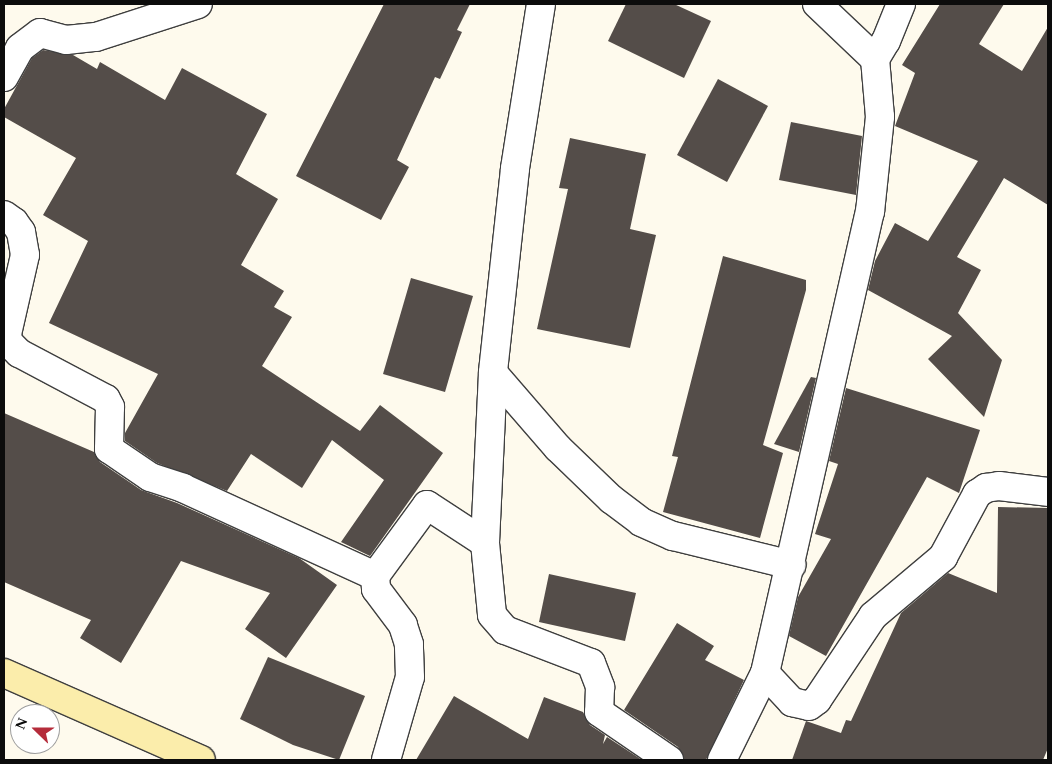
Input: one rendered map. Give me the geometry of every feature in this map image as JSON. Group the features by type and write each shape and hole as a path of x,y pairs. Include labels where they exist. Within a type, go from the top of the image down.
{"street":[{"path":"4,77 20,48 40,33 66,40 96,37 198,4"},
{"path":"540,4 515,169 493,373 485,543 492,616 498,624 538,645 591,663 600,687 599,712 669,760"},
{"path":"817,4 875,59"},
{"path":"722,760 765,673 791,565 822,414 830,393 870,212 880,117 875,59 886,41 901,4"},
{"path":"4,216 14,222 21,232 25,256 7,334 8,342 19,353 106,399 110,407 109,449 150,477 184,488 375,576"},
{"path":"493,373 558,448 611,499 641,522 673,536 791,565"},
{"path":"765,673 792,702 809,706 817,700 873,616 944,557 977,494 986,488 999,486 1048,492"},
{"path":"386,760 410,676 409,644 403,625 376,588 375,576 427,505 485,543"},
{"path":"4,674 201,760"}],"building":[{"path":"384,4 470,4 457,30 462,32 440,79 435,77 397,160 409,167 381,220 296,176"},
{"path":"626,4 674,4 711,21 684,78 608,41"},
{"path":"940,4 1004,4 979,44 1022,71 1048,27 1048,205 1004,178 957,257 981,270 958,313 1002,360 984,417 928,359 952,336 868,290 875,261 895,223 928,241 978,161 895,126 915,73 902,65"},
{"path":"43,50 73,55 97,69 100,62 165,100 182,68 267,114 236,174 278,199 241,265 284,291 274,307 292,317 262,366 360,431 380,405 443,453 370,556 341,542 384,480 332,440 302,488 251,454 227,491 157,463 125,441 125,433 158,374 49,323 88,241 43,215 76,158 4,117 4,109 32,58"},
{"path":"718,79 768,106 727,182 677,155"},
{"path":"791,122 862,136 856,195 779,180"},
{"path":"570,138 646,154 630,229 656,235 630,348 537,329 568,189 559,188"},
{"path":"723,256 806,280 806,290 763,445 783,453 760,538 663,512 678,457 672,456"},
{"path":"411,278 473,296 445,392 383,374"},
{"path":"811,377 816,378 799,452 774,444"},
{"path":"846,388 980,430 959,493 927,477 826,656 789,636 798,597 831,539 815,534 838,464 829,461"},
{"path":"4,413 94,452 100,462 141,490 177,503 299,558 337,585 286,658 245,629 270,593 181,561 121,663 80,638 91,620 4,582"},
{"path":"998,507 1048,508 1048,748 1043,760 792,760 806,721 841,733 846,720 851,721 901,613 948,573 997,593"},
{"path":"549,574 636,593 625,641 539,622"},
{"path":"677,623 714,646 705,660 744,680 706,760 684,760 678,747 624,710"},
{"path":"268,657 365,696 339,760 293,745 240,719"},
{"path":"454,696 528,739 544,697 583,712 590,725 605,735 603,744 607,737 642,760 416,760"}]}
